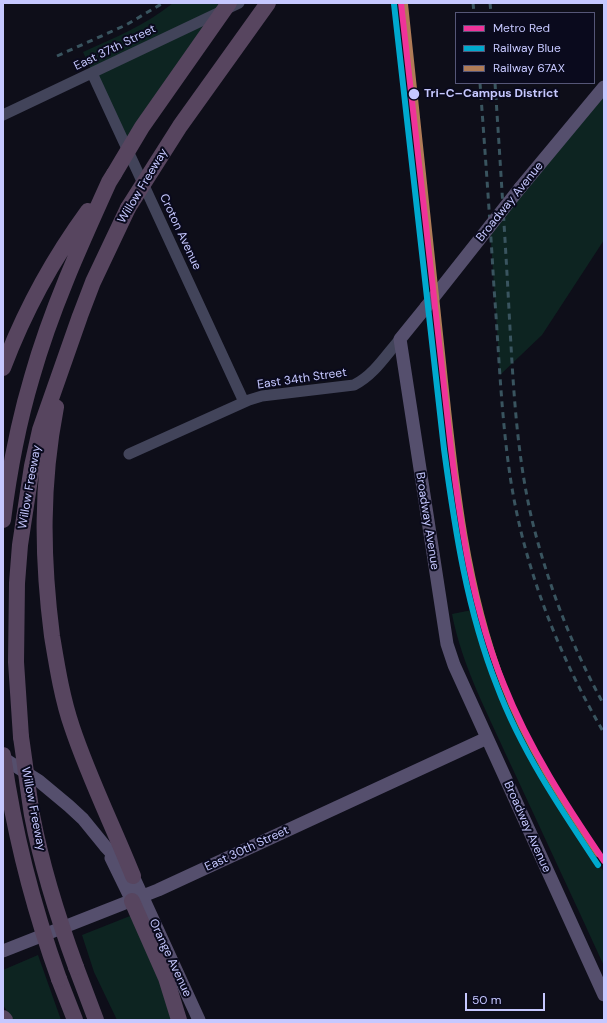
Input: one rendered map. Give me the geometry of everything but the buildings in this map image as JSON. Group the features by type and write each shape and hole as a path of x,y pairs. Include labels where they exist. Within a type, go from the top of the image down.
{"highway":[{"name":"Willow Freeway","path":"3,520 13,454 31,378 68,274 112,178 142,127 229,3"},
{"name":"Willow Freeway","path":"96,1020 76,968 56,906 38,839 33,817 22,737 16,662 17,583 20,544 32,466 40,430 80,316 93,282 128,208 180,126 268,3"},
{"path":"3,368 34,299 55,259 68,238 112,178"},
{"path":"66,355 51,438 44,503 46,574 50,618 58,671 71,726 133,876"},
{"name":"Willow Freeway","path":"3,755 24,868 45,939 75,1020"},
{"path":"137,899 166,978 179,1020"}],"main road":[{"name":"Broadway Avenue","path":"604,87 520,188 400,339 445,638 454,665 604,995"},
{"name":"East 30th Street","path":"3,951 137,899 487,738"},
{"path":"3,758 39,781 83,820 133,876 137,899"},
{"path":"105,846 137,899"},
{"name":"Orange Avenue","path":"137,899 199,1020"}],"street":[{"name":"East 37th Street","path":"3,115 239,3"},
{"name":"Croton Avenue","path":"92,73 244,402"},
{"name":"East 34th Street","path":"129,454 244,402 262,396 354,385 363,380 372,372 400,339"}],"green space":[{"path":"173,3 229,3 127,149 83,52 141,24 163,11"},
{"path":"604,87 604,240 542,335 500,375 490,227"},
{"path":"472,610 503,700 531,757 568,820 604,872 604,966 484,708 469,671 456,633 452,614"},
{"path":"130,916 135,918 174,1020 117,1020 94,972 82,935"},
{"path":"38,955 61,1020 13,1020 3,1005 3,970"}],"railway":[{"path":"57,56 126,25 163,3"},
{"path":"473,3 474,12"},
{"path":"490,3 491,12"},
{"path":"480,84 503,409 511,482 517,515 535,580 558,643 572,674 604,733"},
{"path":"495,84 514,390 522,468 532,520 553,592 571,638 604,705"}],"metro line":[{"name":"Red","path":"401,3 451,449 464,539 476,598 493,657 525,731 549,776 604,861"}],"rail line":[{"name":"Blue","path":"394,4 444,449 463,569 470,599 497,686 529,756 598,865"},
{"name":"67AX","path":"405,4 456,479 469,562 478,603 489,644 503,684 522,729 558,793 598,854"}],"place":[{"name":"Tri-C–Campus District","path":"414,94"}]}
